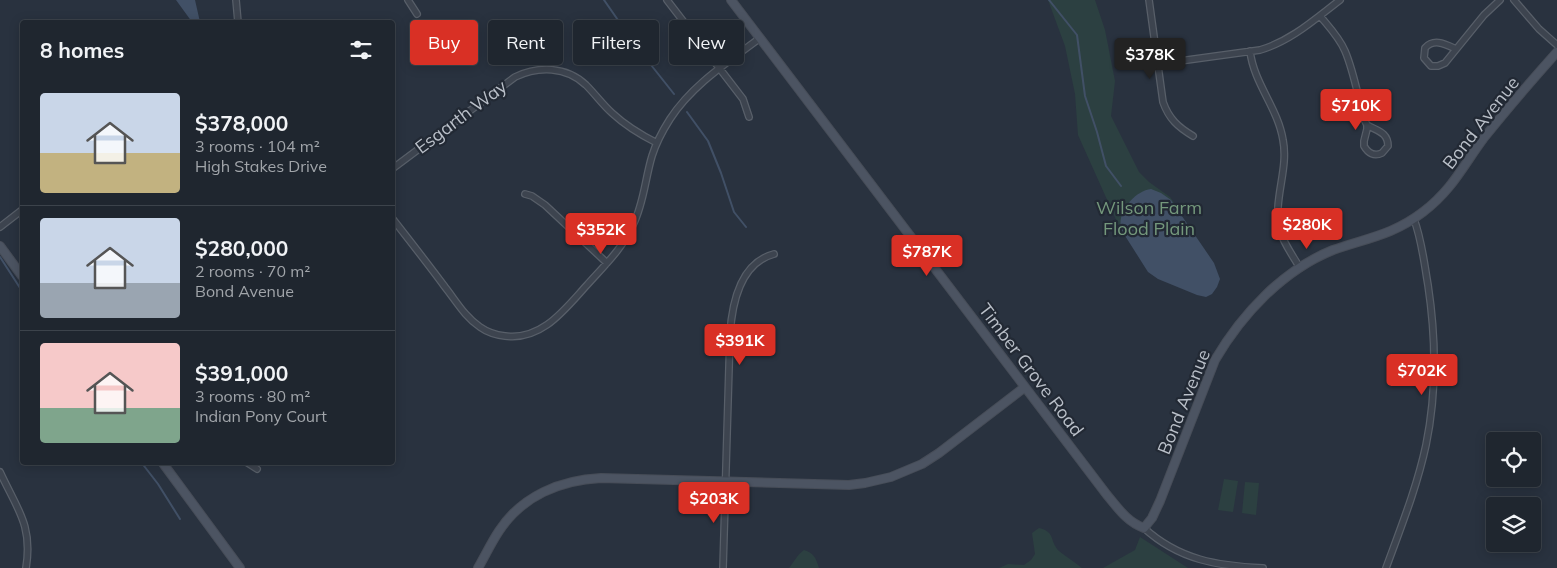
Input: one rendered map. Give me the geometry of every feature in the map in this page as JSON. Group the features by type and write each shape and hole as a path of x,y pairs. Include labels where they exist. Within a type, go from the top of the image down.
{"street":[{"path":"236,0 238,20"},
{"path":"408,0 417,14"},
{"path":"667,0 743,99 750,117"},
{"name":"Timber Grove Road","path":"731,0 1124,516 1133,524 1144,528 1171,548 1200,560 1224,566 1263,568"},
{"path":"1149,0 1163,102 1175,123 1193,136"},
{"path":"1158,64 1269,47 1288,39 1340,0"},
{"path":"1456,49 1439,42 1432,43 1425,48 1424,58 1431,66 1441,66 1456,49 1484,15 1500,0"},
{"path":"1514,0 1557,45"},
{"path":"1320,16 1345,50 1367,125 1364,146 1370,153 1379,154 1388,146 1386,138 1380,132 1367,125"},
{"path":"395,222 472,321 491,333 502,336 522,336 542,329 557,317 623,243 636,220 657,143 682,102 719,69 760,38"},
{"path":"1250,51 1254,72 1282,132 1285,158 1278,211 1279,226 1287,246 1300,268"},
{"name":"Bond Avenue","path":"1144,528 1152,518 1160,501 1210,371 1221,350 1240,324 1258,304 1300,268 1323,255 1388,232 1414,219 1436,201 1454,182 1482,140 1557,52"},
{"name":"Esgarth Way","path":"395,166 515,77 532,70 541,69 560,71 578,79 623,122 657,143"},
{"path":"525,194 545,205 607,263"},
{"path":"0,227 20,212"},
{"path":"1386,568 1419,471 1426,443 1433,399 1433,323 1422,245 1414,219"},
{"path":"0,246 20,273"},
{"path":"723,568 730,334 734,300 751,270 762,258 774,254"},
{"path":"478,568 499,530 508,518 531,498 558,485 587,478 849,485 865,483 892,477 928,461 1025,387"},
{"path":"164,465 240,568"},
{"path":"252,465 257,468"},
{"path":"1,474 26,529 28,548 26,568"}],"green space":[{"name":"Wilson Farm Flood Plain","path":"1048,0 1095,0 1105,30 1115,81 1111,116 1139,172 1149,182 1170,197 1178,208 1183,222 1146,257 1122,233 1078,135 1075,94 1065,46"},
{"path":"1224,479 1238,481 1233,512 1218,510"},
{"path":"1245,482 1259,483 1256,515 1242,513"},
{"path":"1039,528 1050,534 1059,551 1082,568 999,568 1008,564 1024,565 1031,560 1035,554 1032,533"},
{"path":"1140,537 1188,568 1103,568 1135,550"},
{"path":"804,550 814,556 819,568 789,568 797,556"}],"water":[{"path":"176,0 195,0 200,20 191,20"},
{"path":"1151,189 1171,200 1214,263 1220,279 1212,294 1206,297 1197,295 1158,279 1148,272 1122,231 1121,218 1128,204 1138,194"}],"waterway":[{"path":"604,0 636,46 674,94"},
{"path":"1049,0 1077,35 1085,96 1106,166 1121,186"},
{"path":"687,112 708,141 734,212 746,227"},
{"path":"0,257 20,288"},
{"path":"143,465 180,519"}]}
